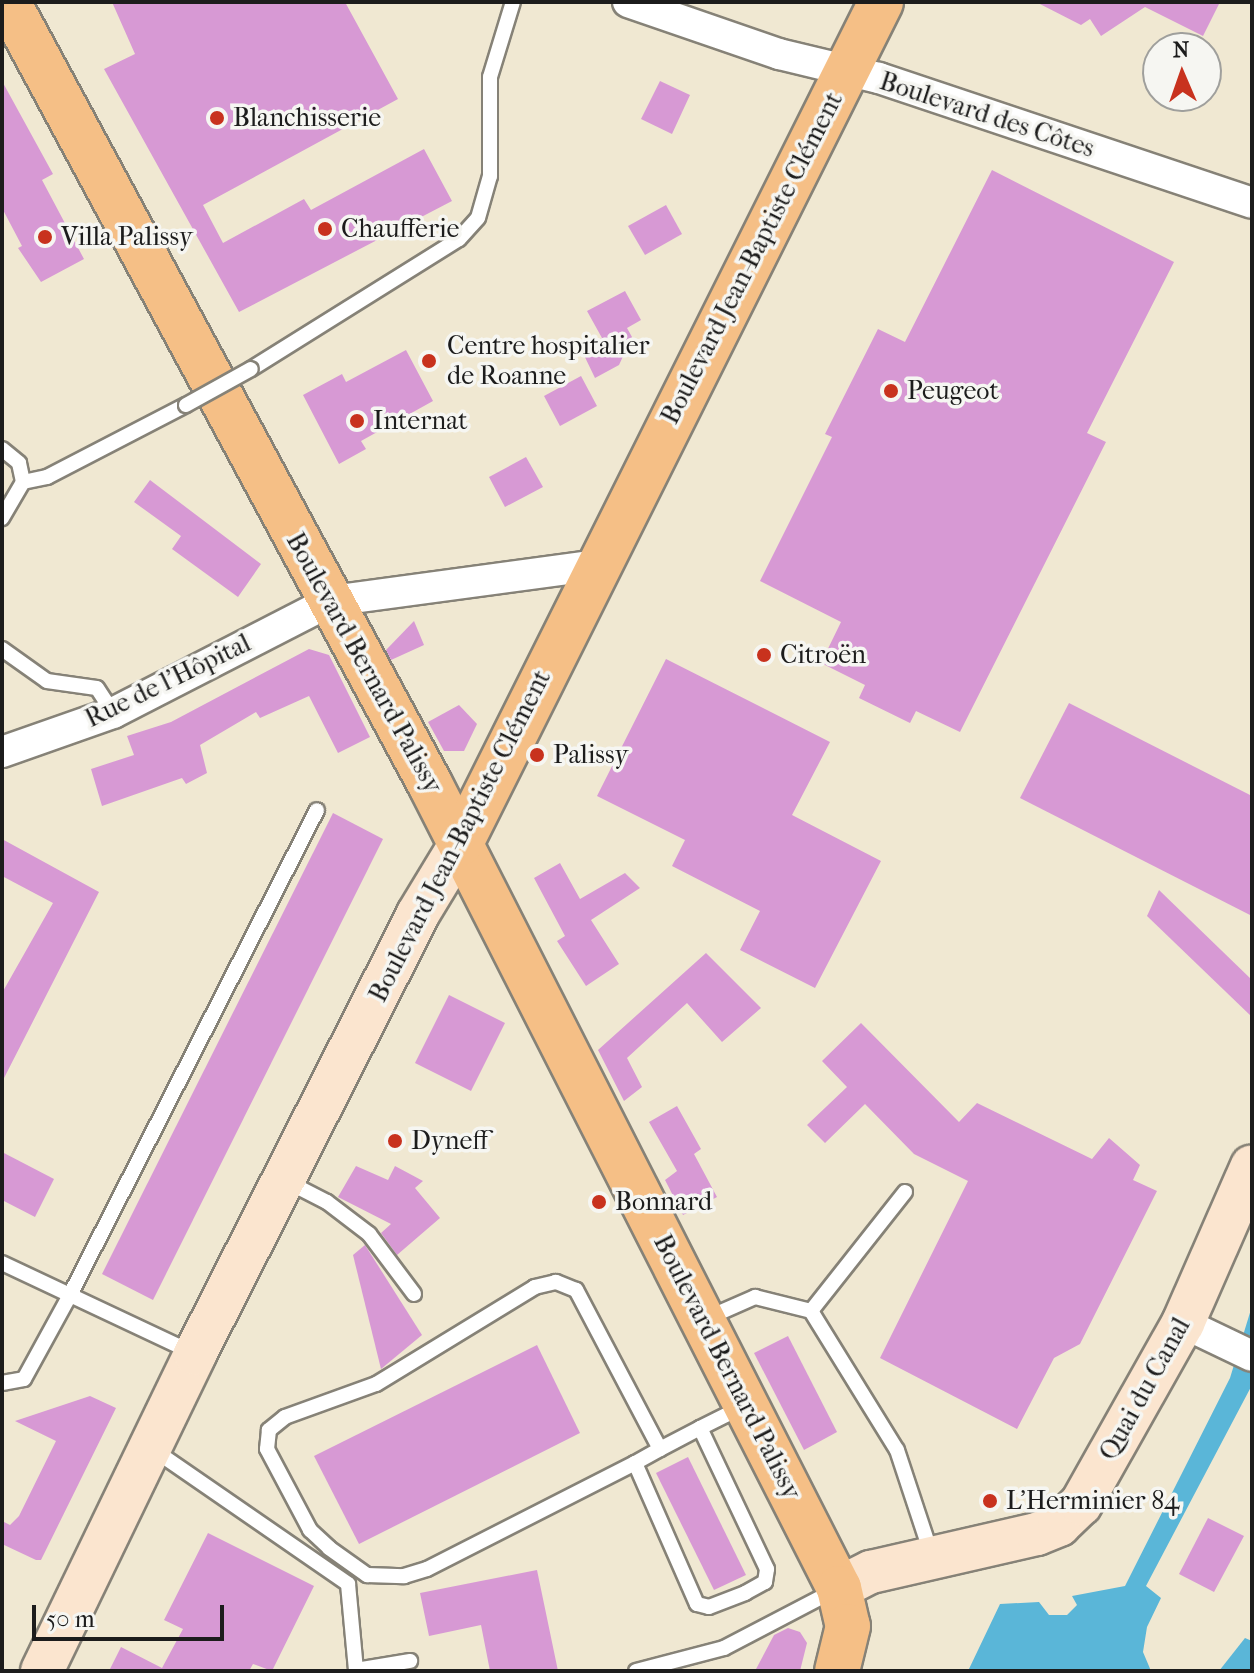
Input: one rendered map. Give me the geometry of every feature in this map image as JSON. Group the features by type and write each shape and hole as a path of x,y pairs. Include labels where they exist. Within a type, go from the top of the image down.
{"main road":[{"name":"Boulevard Bernard Palissy","path":"8,2 461,843 839,1588 848,1626 837,1671"},
{"name":"Boulevard Jean-Baptiste Clément","path":"461,843 881,2"}],"street":[{"name":"Boulevard des Côtes","path":"628,2 845,72 879,78 1248,193"},
{"name":"Rue de l'Hôpital","path":"2,752 113,713 331,601 599,565"},
{"name":"Boulevard Jean-Baptiste Clément","path":"42,1671 195,1354 418,914 461,843"},
{"name":"Quai du Canal","path":"839,1588 871,1572 1018,1540 1059,1525 1081,1504 1200,1331 1252,1166"},
{"path":"1200,1331 1252,1356"}],"lane":[{"path":"23,482 47,477 251,369 459,239 478,218 490,176 490,77 513,2"},
{"path":"2,449 19,463 23,482 2,518"},
{"path":"2,649 47,681 97,688 113,713"},
{"path":"2,1383 24,1379 70,1295 317,810"},
{"path":"285,1181 327,1202 369,1234 414,1294"},
{"path":"811,1311 905,1192"},
{"path":"2,1263 195,1354"},
{"path":"660,1449 576,1290 556,1282 535,1287 376,1384 285,1417 269,1430 267,1449 273,1469 310,1530 351,1566 389,1577 427,1569 635,1463 746,1404"},
{"path":"701,1321 755,1297 811,1311 897,1450 932,1557"},
{"path":"635,1463 697,1604 709,1607 745,1593 765,1582 767,1569 700,1428"},
{"path":"151,1448 348,1584 356,1670 410,1661"},
{"path":"636,1671 724,1648 839,1588"}],"water":[{"path":"1252,1306 1252,1385 1146,1586 1161,1598 1147,1627 1143,1652 1151,1671 968,1671 1000,1604 1039,1602 1049,1615 1067,1615 1077,1605 1072,1596 1125,1586 1230,1378"},
{"path":"1245,1638 1252,1641 1252,1671 1219,1671"}],"building":[{"path":"112,2 345,2 398,99 203,205 223,243 304,199 311,210 424,149 452,201 239,312 104,69 135,54"},
{"path":"1036,2 1220,2 1205,32 1195,32 1145,7 1101,36 1090,19 1081,25"},
{"path":"2,81 53,174 42,180 84,259 41,282 18,248 22,246 2,208"},
{"path":"660,81 690,95 672,134 641,119"},
{"path":"992,170 1174,262 1087,433 1106,442 960,732 916,711 910,723 859,698 865,685 821,663 841,622 760,581 832,437 825,434 878,329 905,342"},
{"path":"666,205 682,234 645,255 628,226"},
{"path":"625,291 641,320 627,328 632,337 619,365 595,378 581,349 602,338 587,311"},
{"name":"Internat","path":"406,350 433,401 361,441 366,449 339,464 303,395 342,374 346,382"},
{"path":"581,376 597,406 560,426 544,396"},
{"path":"526,457 543,487 505,507 489,477"},
{"path":"150,480 261,564 238,597 172,549 181,536 134,502"},
{"path":"414,621 424,645 391,660 386,650"},
{"path":"309,649 329,655 370,737 338,753 309,696 260,718 256,712 200,745 207,773 186,784 182,778 102,806 91,769 134,755 127,736 171,722"},
{"path":"666,659 830,742 792,815 881,861 815,988 740,950 760,911 672,866 685,840 597,796"},
{"path":"1069,703 1252,796 1252,916 1020,798"},
{"path":"459,705 477,724 464,751 444,751 428,722"},
{"path":"333,813 383,839 153,1300 102,1274"},
{"path":"2,839 99,892 2,1082 2,993 53,903 2,876"},
{"path":"560,863 580,899 625,873 640,888 591,920 619,964 586,986 557,941 565,936 534,878"},
{"path":"1159,890 1252,980 1252,1017 1147,916"},
{"path":"706,953 761,1008 722,1042 687,1003 627,1058 642,1087 624,1101 598,1050"},
{"path":"449,995 505,1023 471,1091 415,1063"},
{"path":"861,1023 959,1122 977,1103 1092,1159 1109,1138 1140,1165 1133,1180 1157,1191 1080,1344 1054,1358 1017,1429 880,1358 968,1181 914,1154 865,1104 825,1143 807,1125 847,1087 822,1061"},
{"path":"677,1106 701,1149 694,1154 717,1197 683,1215 665,1180 677,1171 649,1122"},
{"path":"2,1152 54,1179 35,1217 2,1200"},
{"path":"356,1166 388,1180 395,1166 423,1181 415,1188 440,1218 397,1255 381,1233 391,1224 338,1197"},
{"path":"365,1245 422,1335 381,1369 353,1255"},
{"path":"788,1336 837,1432 804,1450 754,1353"},
{"path":"537,1345 580,1433 359,1544 314,1456"},
{"path":"90,1396 116,1408 41,1560 36,1560 2,1544 2,1521 10,1525 19,1516 56,1441 15,1421"},
{"path":"688,1457 746,1575 714,1590 656,1473"},
{"path":"1208,1518 1244,1536 1214,1592 1179,1574"},
{"path":"208,1533 314,1586 272,1671 253,1664 249,1671 109,1671 121,1647 162,1668 183,1629 164,1620"},
{"path":"537,1570 558,1671 490,1671 481,1625 429,1636 420,1593"},
{"path":"788,1628 800,1632 807,1643 800,1671 755,1671 774,1635"}],"place":[{"name":"Blanchisserie","path":"217,118"},
{"name":"Chaufferie","path":"325,229"},
{"name":"Villa Palissy","path":"45,237"},
{"name":"Centre hospitalier de Roanne","path":"429,361"},
{"name":"Peugeot","path":"891,391"},
{"name":"Internat","path":"357,421"},
{"name":"Citroën","path":"764,655"},
{"name":"Palissy","path":"537,755"},
{"name":"Dyneff","path":"395,1141"},
{"name":"Bonnard","path":"599,1202"},
{"name":"L'Herminier 84","path":"990,1501"}]}
